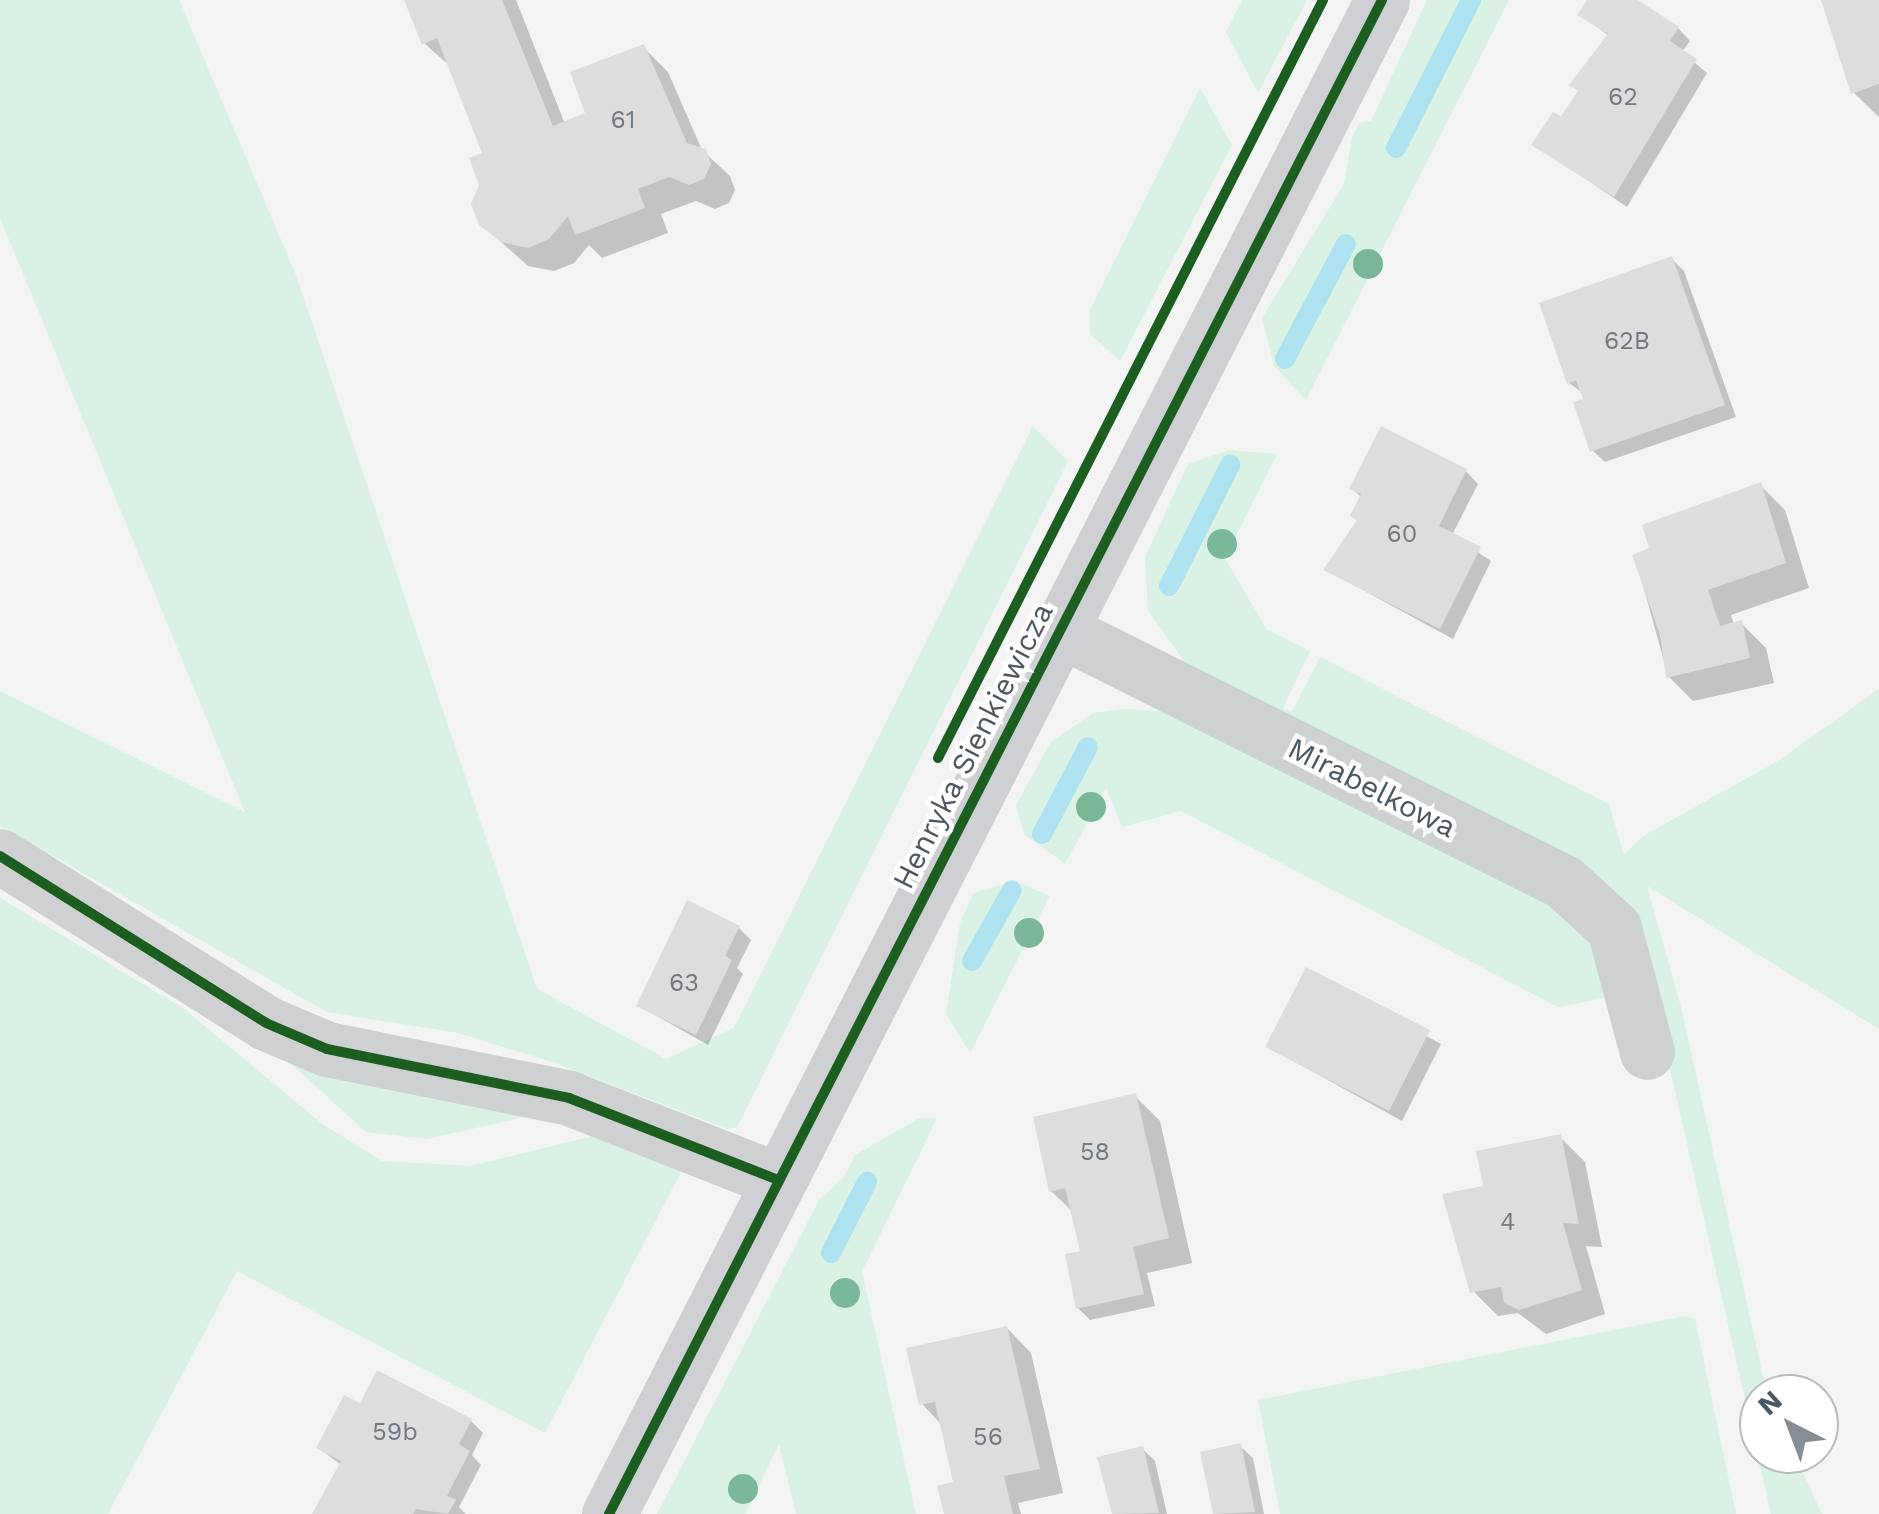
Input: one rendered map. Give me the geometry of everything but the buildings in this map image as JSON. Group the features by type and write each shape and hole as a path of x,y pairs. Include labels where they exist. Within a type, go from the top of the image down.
{"street":[{"name":"Henryka Sienkiewicza","path":"608,1514 1382,0"},
{"name":"Mirabelkowa","path":"1060,630 1564,882 1614,928 1647,1052"},
{"path":"0,856 266,1023 326,1050 569,1098 778,1180"}],"green space":[{"path":"0,0 179,0 296,275 537,989 666,1059 734,1028 1033,426 1068,461 737,1127 727,1129 555,1063 458,1033 327,1012 0,826 0,691 245,812 0,218"},
{"path":"1242,0 1307,0 1258,93 1226,32"},
{"path":"1427,0 1509,0 1306,400 1274,366 1262,318 1344,184 1352,137 1359,123 1371,121"},
{"path":"1200,88 1232,145 1120,361 1090,334 1090,310"},
{"path":"1229,450 1277,454 1225,558 1266,629 1310,651 1283,708 1292,712 1320,657 1609,804 1624,855 1643,836 1778,761 1879,689 1879,1029 1647,886 1681,1007 1763,1374 1739,1374 1635,915 1197,679 1148,611 1145,557 1188,464"},
{"path":"1121,709 1182,712 1534,889 1591,940 1610,997 1558,1007 1181,811 1122,827 1106,788 1065,864 1024,834 1016,805 1051,742 1093,713"},
{"path":"1015,881 1050,896 970,1053 946,1014 960,923 973,893"},
{"path":"0,898 183,1008 321,1123 382,1161 470,1166 598,1135 681,1172 545,1433 237,1271 108,1514 0,1514"},
{"path":"256,1032 538,1114 427,1139 366,1132"},
{"path":"937,1118 862,1272 916,1514 796,1514 779,1444 745,1514 657,1514 819,1200 844,1177 855,1155 918,1119"},
{"path":"1685,1316 1695,1319 1736,1514 1280,1514 1258,1400"},
{"path":"1762,1474 1803,1474 1822,1514 1771,1514"}],"waterway":[{"path":"1396,148 1471,0"},
{"path":"1285,359 1346,244"},
{"path":"1169,586 1230,465"},
{"path":"1042,834 1088,747"},
{"path":"972,961 1012,890"},
{"path":"831,1253 867,1182"}],"cycle path":[{"path":"938,758 1323,0"},
{"path":"609,1514 1382,0"},
{"path":"0,856 266,1023 327,1049 569,1098 778,1180"}]}
